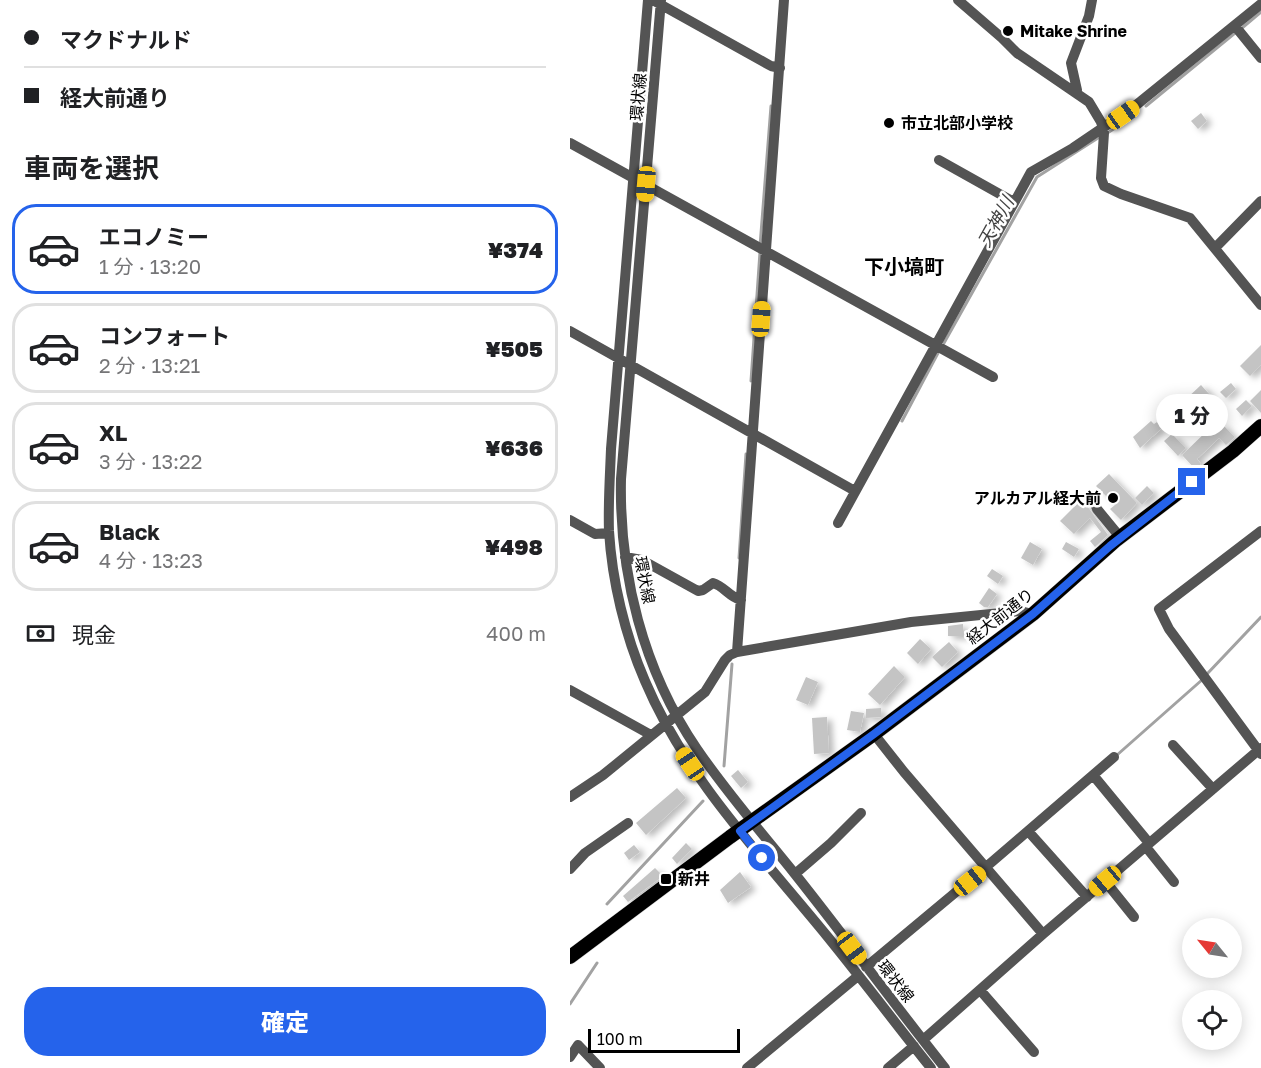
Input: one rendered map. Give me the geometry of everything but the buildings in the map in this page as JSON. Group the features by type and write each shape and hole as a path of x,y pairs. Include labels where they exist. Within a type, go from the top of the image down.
{"main road":[{"name":"経大前通り","path":"570,957 1033,614 1120,537 1233,451 1261,426"}],"street":[{"name":"環状線","path":"648,0 611,449 609,533 619,599 627,628 644,680 665,724 699,777 858,976 918,1043 945,1068"},
{"path":"737,652 784,0"},
{"path":"958,0 1017,53 1089,102 1103,129 1101,178 1104,186 1190,218 1261,305"},
{"path":"1076,93 1071,70 1072,58 1089,16 1092,0"},
{"name":"環状線","path":"658,2 646,184 621,479 625,557 633,600 657,674 696,748 866,967 918,1043 931,1068"},
{"path":"658,2 771,66 780,68"},
{"path":"838,523 1014,201 1034,170 1103,129 1261,4"},
{"path":"1235,26 1261,58"},
{"path":"570,143 993,377"},
{"path":"939,160 1014,201"},
{"path":"1215,248 1261,201"},
{"path":"570,331 855,491"},
{"path":"1093,498 1097,509 1120,537"},
{"path":"570,520 595,534 609,533"},
{"path":"888,1068 1260,751 1169,629 1159,609 1261,531"},
{"path":"625,557 642,561 698,591 703,590 712,582 717,583 733,598 741,600"},
{"path":"570,797 603,775 705,692 725,660 737,652 911,622 1020,611 1033,614"},
{"path":"570,690 651,735"},
{"path":"874,734 903,772 1043,934"},
{"path":"1173,745 1213,789"},
{"path":"866,967 1114,757"},
{"path":"1093,775 1174,882"},
{"path":"795,874 861,813"},
{"path":"570,869 585,853 628,823"},
{"path":"1028,831 1087,897"},
{"path":"1105,881 1134,917"},
{"path":"747,1068 858,976"},
{"path":"980,990 1034,1052"},
{"path":"570,1057 578,1045 600,1068"}],"waterway":[{"name":"天神川","path":"1242,28 1261,12"},
{"name":"天神川","path":"1146,106 1235,33"},
{"path":"760,246 771,106"},
{"name":"天神川","path":"1109,132 1130,118"},
{"name":"天神川","path":"944,343 1037,177 1098,138"},
{"path":"751,381 760,252"},
{"name":"天神川","path":"902,421 938,353"},
{"path":"739,558 746,454"},
{"path":"1207,674 1261,617"},
{"path":"724,766 732,664"},
{"path":"1117,755 1203,679"},
{"path":"607,904 703,801"},
{"path":"570,1004 597,963"}],"place":[{"name":"Mitake Shrine","path":"1008,31"},
{"name":"市立北部小学校","path":"889,123"},
{"name":"アルカアル経大前","path":"1113,498"},
{"name":"新井","path":"666,879"}],"district":[{"name":"下小塙町","path":"904,267"}],"route":[{"path":"762,858 740,831 874,734 1033,614 1110,546 1192,482"}]}
